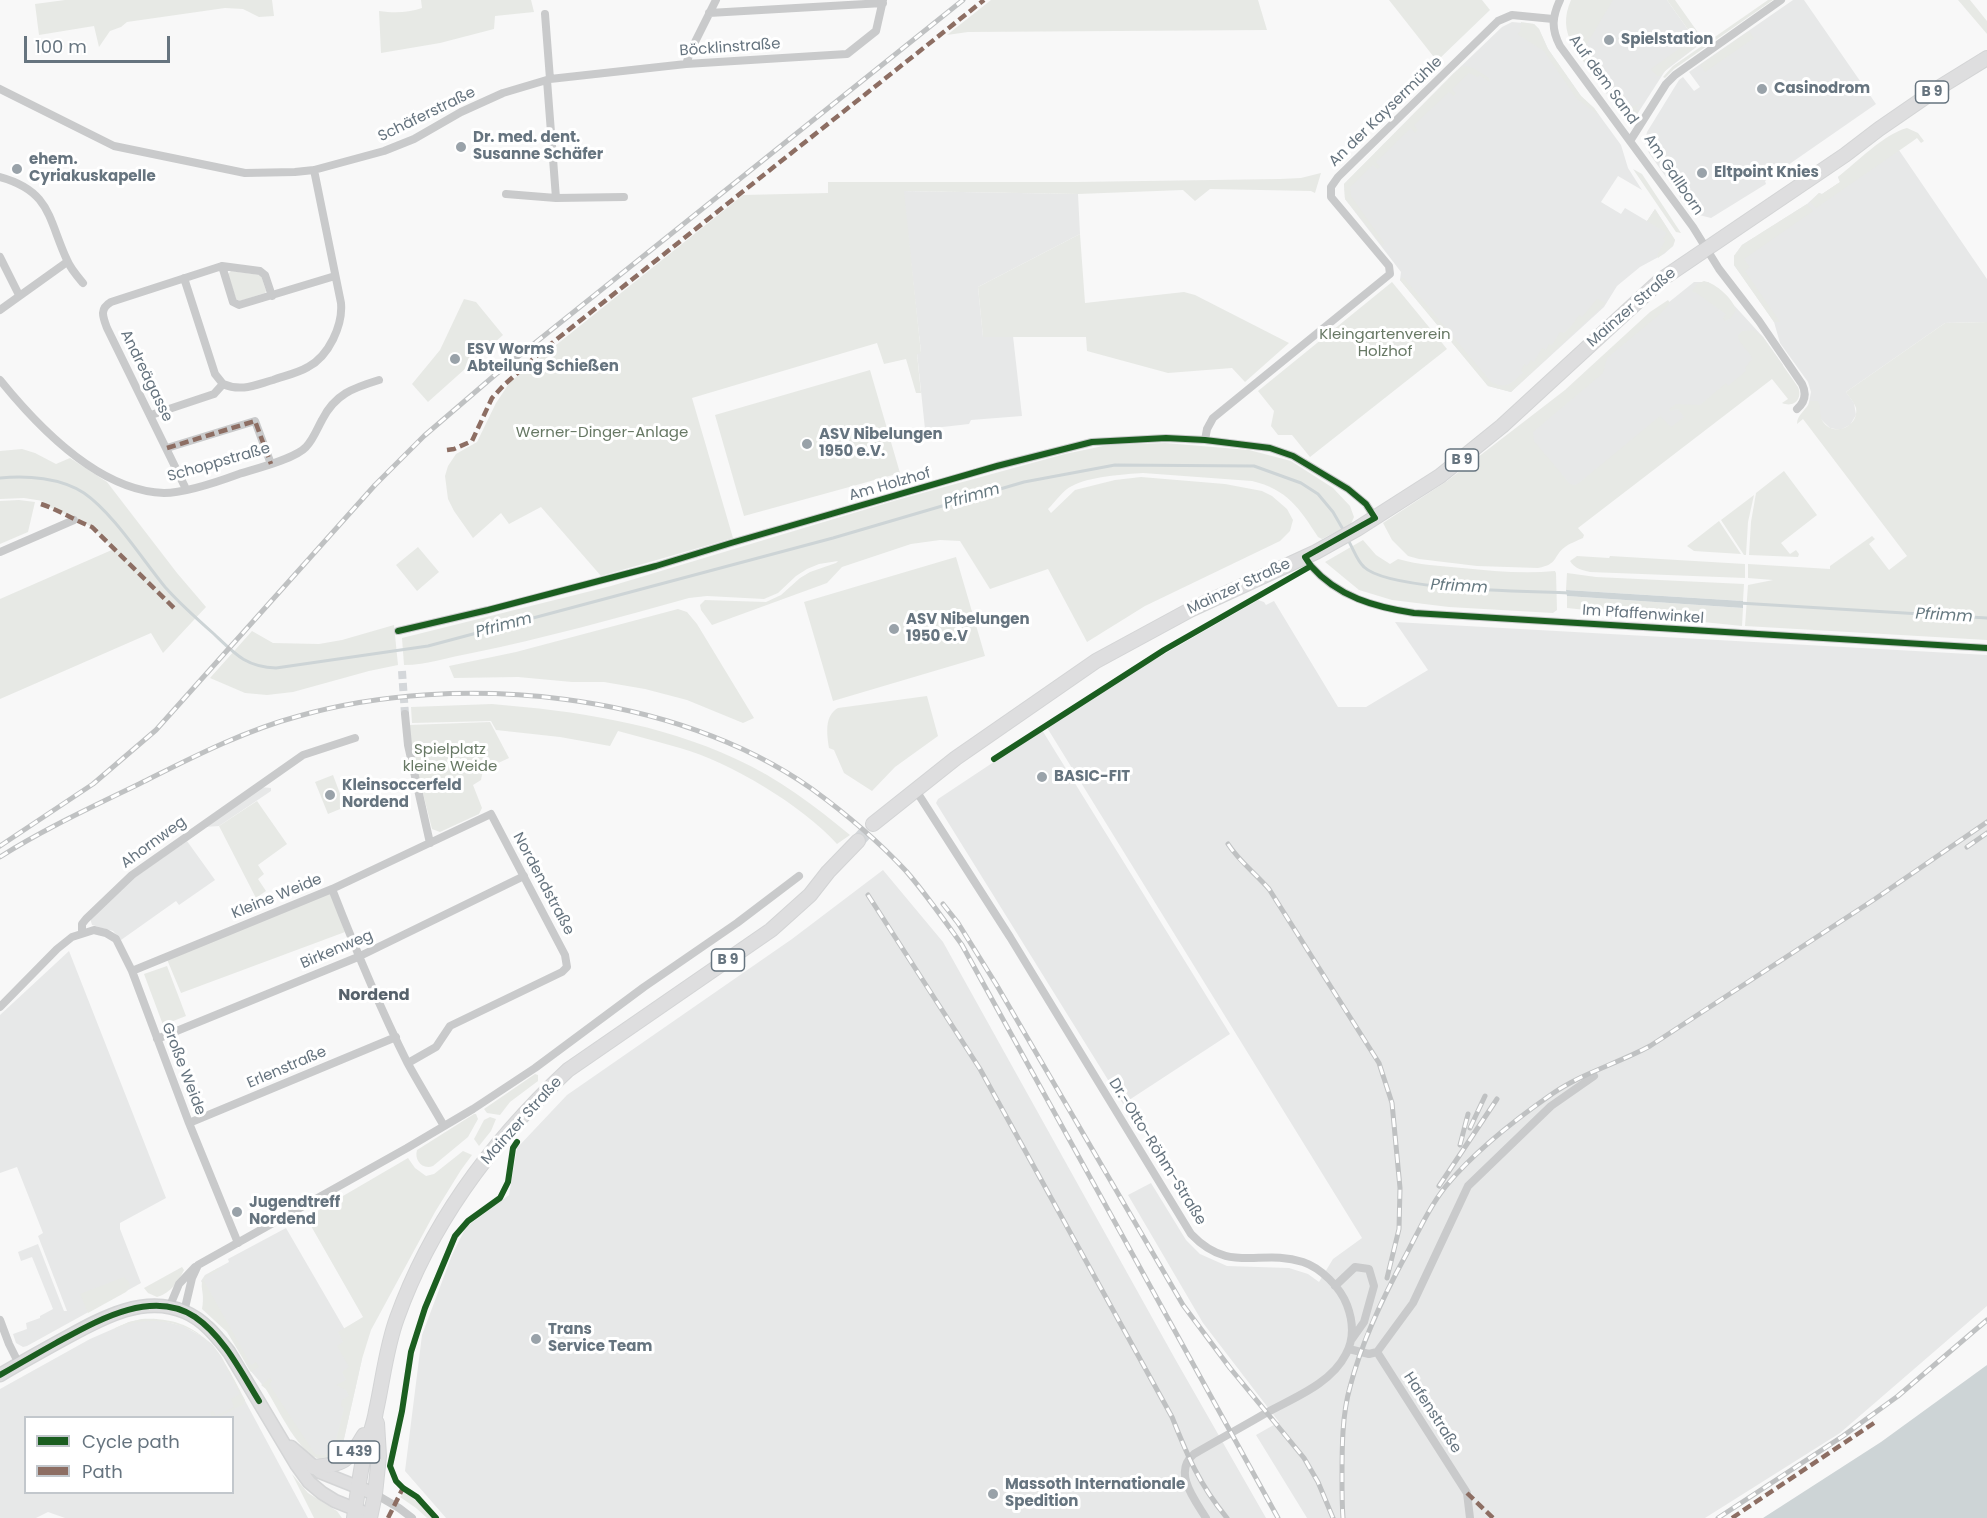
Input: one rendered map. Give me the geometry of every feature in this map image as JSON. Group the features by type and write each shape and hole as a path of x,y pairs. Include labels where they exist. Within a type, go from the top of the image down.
{"main road":[{"name":"Mainzer Straße","path":"873,824 956,758 1096,661 1190,610 1308,562 1434,480 1478,447 1662,279 1845,155 1940,87 1987,58"},
{"name":"Mainzer Straße","path":"354,1514 364,1453 376,1412 391,1338 409,1288 447,1215 480,1166 540,1096 568,1070 771,930 810,895 828,872 858,841"},
{"name":"L 439","path":"0,1375 108,1316 140,1307 170,1308 184,1312 205,1326 222,1344 303,1475 313,1486 354,1514 373,1517"},
{"name":"Mainzer Straße","path":"373,1517 379,1456 376,1412"},
{"name":"L 439","path":"313,1467 334,1465 349,1458 376,1412"},
{"name":"L 439","path":"282,1438 313,1467 330,1477 375,1494"}],"street":[{"path":"686,64 716,0"},
{"path":"1553,19 1560,0"},
{"name":"Am Gallborn","path":"1707,249 1630,141 1666,84 1675,75 1781,0"},
{"path":"709,13 883,1"},
{"name":"Böcklinstraße","path":"548,80 686,64 847,54 876,31 883,1"},
{"path":"545,14 556,198"},
{"name":"An der Kaysermühle","path":"1205,440 1207,429 1213,418 1390,274 1389,266 1331,197 1331,187 1338,177 1498,21 1512,15 1553,19"},
{"name":"Auf dem Sand","path":"1553,19 1553,29 1560,46 1630,141"},
{"name":"Schäferstraße","path":"0,89 114,146 245,173 280,174 314,170 384,152 503,93 548,80"},
{"path":"272,296 265,275 260,271 222,266 184,278 215,374 223,384 234,388 248,388 306,369 316,362 330,343 341,320 341,303 314,170"},
{"path":"0,177 29,189 44,203 67,262 83,283"},
{"path":"506,194 556,198 624,197"},
{"path":"1707,249 1804,388 1804,400 1797,409"},
{"path":"0,257 19,295"},
{"path":"0,310 67,262"},
{"path":"222,266 233,302 242,305 335,276"},
{"name":"Andreägasse","path":"184,278 111,302 103,309 102,314 186,489"},
{"name":"Schoppstraße","path":"0,380 64,447 101,472 130,486 165,493 229,478 271,464 305,448 314,437 330,405 340,396 379,380"},
{"path":"151,415 214,394 223,384"},
{"path":"167,448 255,421 271,464"},
{"name":"Am Holzhof","path":"398,631 656,566 1066,448 1109,440 1166,438 1270,448 1293,456 1348,489 1366,504 1375,518"},
{"path":"0,552 74,520"},
{"name":"Im Pfaffenwinkel","path":"1308,562 1328,583 1355,598 1389,610 1414,614 1987,648"},
{"path":"405,714 408,745 430,843"},
{"name":"Ahornweg","path":"0,1007 62,945 81,933 82,924 112,892 150,862 303,755 355,738"},
{"name":"Dr.-Otto-Röhm-Straße","path":"915,789 1010,937 1191,1234 1206,1248 1220,1255 1284,1259 1303,1262 1316,1269 1335,1286 1344,1298 1350,1312 1352,1330 1350,1344"},
{"name":"Kleine Weide","path":"132,971 332,889 491,814"},
{"name":"Nordendstraße","path":"408,1063 436,1047 450,1026 562,972 567,967 566,955 491,814"},
{"name":"Birkenweg","path":"157,1039 358,957 524,876"},
{"name":"Mainzer Straße","path":"170,1308 182,1280 198,1265 444,1126 535,1068 799,876"},
{"path":"332,889 358,957 408,1063 444,1126"},
{"name":"Große Weide","path":"81,933 94,930 111,935 120,945 238,1243"},
{"name":"Erlenstraße","path":"189,1123 396,1037"},
{"path":"1350,1344 1370,1354 1377,1352 1413,1303 1468,1186 1551,1106 1594,1076"},
{"path":"184,1312 192,1278 198,1265"},
{"path":"1206,1518 1186,1482 1185,1465 1191,1456 1317,1384 1340,1365 1364,1322 1374,1286 1369,1269 1355,1268 1335,1286"},
{"path":"0,1320 19,1364"},
{"name":"Hafenstraße","path":"1377,1352 1467,1493 1470,1518"},
{"path":"375,1494 412,1518"}],"shaded area":[{"path":"1596,0 1667,0 1699,45 1665,71 1636,116 1627,123 1572,44"},
{"path":"1793,0 1804,0 1876,104 1765,181 1766,184 1711,218 1699,215 1685,204 1649,153 1645,142 1647,132 1679,80 1683,77 1694,91 1700,87 1689,72"},
{"path":"1512,22 1534,24 1539,29 1548,49 1581,96 1594,108 1621,145 1628,168 1642,190 1618,176 1601,202 1621,214 1625,208 1647,221 1655,209 1675,240 1673,246 1664,254 1640,267 1617,286 1604,307 1511,392 1488,386 1400,280 1401,272 1345,199 1344,184 1454,73 1502,27"},
{"path":"1890,137 1987,279 1987,322 1945,323 1846,392 1854,403 1856,415 1850,425 1840,430 1830,428 1808,407 1811,392 1808,382 1780,343 1774,322 1734,265 1734,256 1742,245 1807,204 1819,193 1822,194 1840,182 1838,177"},
{"path":"903,191 1078,194 1080,234 978,287 983,337 1013,336 1022,416 971,420 969,424 925,429 917,353 921,352"},
{"path":"1694,282 1708,282 1721,291 1763,337 1783,365 1590,513 1517,435 1648,319"},
{"path":"1566,590 1743,601 1743,608 1567,596"},
{"path":"1258,600 1266,605 1274,601 1338,707 1366,707 1428,670 1395,622 1987,655 1987,1306 1840,1433 1705,1518 1307,1518 1256,1435 1279,1422 1203,1323 1128,1195 1151,1183 1186,1240 1200,1254 1227,1266 1289,1268 1308,1274 1319,1282 1333,1259 1362,1238 1046,726 1126,676"},
{"path":"1042,730 1230,1034 1123,1104 936,803 938,799"},
{"path":"261,787 271,788 271,791 219,826 204,827"},
{"path":"187,841 215,880 179,905 176,901 121,940 113,931 92,925 90,918 121,887"},
{"path":"883,870 943,942 1266,1518 446,1518 405,1471 422,1335 452,1255 466,1227 509,1195 517,1148 567,1095 792,939"},
{"path":"69,951 166,1198 120,1223 120,1229 141,1283 23,1347 16,1343 13,1334 27,1329 26,1323 40,1318 53,1309 32,1257 21,1261 18,1252 38,1244 64,1311 67,1311 38,1236 43,1233 17,1167 0,1173 0,1015"},
{"path":"286,1228 362,1359 341,1452 314,1457 306,1452 266,1389 249,1369 201,1281 205,1275 229,1262 228,1259"},
{"path":"155,1319 183,1326 212,1344 221,1356 308,1518 65,1518 48,1512 36,1518 0,1518 0,1389 90,1339 129,1322"},
{"path":"1987,1365 1987,1518 1763,1518 1881,1442"}],"green space":[{"path":"65,0 272,0 274,16 259,17 243,9 225,8 127,22 110,31 99,47 94,26 39,35 35,4"},
{"path":"421,0 531,0 534,12 495,16 494,29 440,43 381,53 379,11 416,10 422,8"},
{"path":"991,0 1258,0 1267,30 968,32 947,35"},
{"path":"1389,0 1482,0 1490,10 1437,61"},
{"path":"1571,0 1613,0 1585,47 1622,100 1618,101 1622,111 1642,103 1635,108 1639,111 1627,123 1616,102 1613,103 1611,99 1615,96 1608,85 1603,88 1599,78 1597,79 1576,52 1571,42 1566,23"},
{"path":"1667,0 1675,0 1704,41 1657,76 1651,69 1694,38"},
{"path":"1768,0 1773,0 1674,69 1665,78 1663,77 1673,66"},
{"path":"1958,0 1970,0 1987,21 1987,34"},
{"path":"1521,22 1534,24 1539,29 1548,49 1581,96 1599,115 1577,99 1544,51 1517,34 1520,32"},
{"path":"1749,31 1754,38 1705,72 1700,65"},
{"path":"1467,66 1489,78 1490,82 1479,75 1478,77 1469,73 1452,89 1456,94 1454,96 1449,92 1414,125 1418,130 1415,133 1411,128 1376,162 1380,167 1377,169 1373,165 1350,187 1351,196 1384,243 1383,246 1345,199 1344,184 1454,73 1461,67"},
{"path":"1907,128 1918,133 1924,141 1921,143 1917,138 1816,208 1810,202 1819,193 1822,194 1840,182 1838,177 1880,142"},
{"path":"1633,169 1642,174 1681,233 1676,232"},
{"name":"Werner-Dinger-Anlage","path":"1321,173 1315,193 1311,191 1210,189 1195,201 1183,190 1078,194 904,191 921,353 917,354 921,393 916,393 906,359 884,364 877,343 692,398 733,538 601,576 541,507 509,524 501,513 473,538 448,499 445,476 448,466 456,454 477,442 496,403 510,382 743,195 828,193 828,182 1280,179 1301,178"},
{"path":"1807,204 1813,211 1744,259 1750,267 1745,271 1780,322 1774,322 1734,265 1734,256 1742,245"},
{"path":"1655,209 1675,240 1673,246 1658,258 1667,233 1647,221"},
{"path":"1080,234 1085,303 1184,292 1195,295 1289,343 1245,382 1232,368 1168,373 1087,351 1086,337 983,337 978,287"},
{"path":"231,271 261,275 265,293 240,301 236,299 228,274"},
{"path":"1403,277 1491,382 1501,385 1508,384 1519,377 1523,373 1521,371 1524,364 1527,366 1531,360 1534,362 1542,348 1546,350 1549,344 1552,345 1560,332 1564,333 1579,315 1582,317 1597,299 1606,303 1511,392 1488,386 1400,280"},
{"path":"1704,281 1719,288 1728,296 1736,310 1731,318 1725,321 1723,318 1726,314 1692,291 1697,284"},
{"name":"Kleingartenverein Holzhof","path":"1392,282 1447,349 1310,457 1292,435 1278,435 1271,426 1274,411 1258,391"},
{"name":"ESV Worms Abteilung Schießen","path":"464,299 476,302 503,335 428,402 412,384 440,350"},
{"path":"1668,300 1670,303 1660,314 1607,358 1603,373 1533,432 1534,441 1570,484 1579,483 1660,416 1671,427 1684,417 1678,409 1670,411 1669,409 1676,404 1700,405 1726,383 1728,386 1746,371 1745,368 1752,359 1739,339 1738,335 1742,331 1754,330 1763,337 1798,387 1798,399 1790,404 1782,403 1788,399 1772,379 1578,528 1584,535 1583,538 1565,547 1552,562 1545,566 1538,568 1477,566 1419,559 1408,556 1392,540 1383,523 1447,481 1565,390 1650,312"},
{"path":"1987,322 1987,640 1745,626 1748,585 1773,580 1748,578 1748,564 1830,569 1830,566 1872,536 1875,539 1869,544 1889,570 1907,556 1803,419 1797,424 1810,401 1818,401 1821,418 1829,427 1845,428 1854,420 1856,414 1856,408 1846,392 1945,323"},
{"name":"ASV Nibelungen 1950 e.V.","path":"870,370 900,473 744,516 715,415"},
{"path":"1165,443 1249,450 1291,461 1333,488 1350,506 1354,517 1351,524 1322,539 1284,495 1275,489 1252,481 1143,473 1106,476 1079,483 1059,496 1048,509 1051,513 1075,490 1115,480 1141,477 1225,484 1262,491 1287,509 1293,520 1290,531 1280,541 1145,606 1087,642 1048,569 990,589 960,541 940,540 911,544 842,567 827,583 712,625 701,610 700,605 705,600 766,602 781,595 810,572 838,561 819,564 807,569 778,593 764,599 707,596 689,598 527,641 430,662 404,665 402,638 611,586 897,500 1065,454 1108,445"},
{"path":"22,449 56,464 70,458 107,482 206,607 163,653 151,633 0,699 0,599 114,549 92,527 41,503 43,501 24,498 0,499 0,451"},
{"path":"1784,471 1817,515 1781,543 1790,554 1796,550 1798,557 1749,555 1756,493"},
{"path":"1754,495 1748,522 1746,555 1744,555 1721,520"},
{"path":"0,501 35,502 28,532 0,544"},
{"path":"1719,521 1741,554 1694,551 1687,546"},
{"path":"1363,540 1376,555 1390,564 1398,559 1430,565 1496,571 1555,571 1557,610 1553,613 1449,607 1392,600 1359,590 1325,562"},
{"path":"418,547 439,572 417,591 396,565"},
{"path":"1577,556 1745,564 1745,578 1590,572 1572,564 1570,561"},
{"name":"ASV Nibelungen 1950 e.V","path":"956,557 985,656 833,701 804,602"},
{"path":"1567,573 1596,577 1744,584 1743,601 1566,590"},
{"path":"1567,596 1743,608 1742,626 1567,608"},
{"path":"678,609 687,612 697,624 754,718 743,723 687,700 645,689 604,682 572,682 518,677 454,678 449,666 516,652"},
{"path":"394,625 398,665 293,692 267,695 245,693 210,678 252,631 273,643 319,644"},
{"path":"927,696 938,736 895,767 872,791 844,773 834,750 829,748 828,720 834,711 838,708"},
{"path":"492,704 586,715 677,736 752,767 810,803 850,835 837,844 786,801 743,775 700,755 618,731 610,746 560,737 496,730 491,721 412,723 411,707"},
{"name":"Spielplatz kleine Weide","path":"490,722 509,758 483,770 481,780 473,785 482,808 479,814 440,832 432,829 410,742 409,725"},
{"name":"Kleinsoccerfeld Nordend","path":"333,775 345,807 328,814 315,782"},
{"path":"257,801 287,844 258,865 264,874 258,879 266,891 256,898 219,826"},
{"path":"330,892 345,932 181,993 166,957"},
{"path":"167,966 186,1016 163,1025 144,974"},
{"path":"535,1074 538,1075 538,1081 510,1102 500,1115 487,1113 484,1109"},
{"path":"474,1114 478,1119 468,1137 433,1166 425,1167 420,1163 416,1154 417,1150"},
{"path":"490,1117 496,1119 491,1131 479,1146 474,1139 484,1120"},
{"path":"463,1151 472,1155 435,1212 371,1330 362,1359 341,1452 327,1460 315,1457 298,1442 266,1389 261,1385 270,1378 272,1381 269,1384 315,1454 325,1455 334,1448 344,1408 341,1406 342,1400 349,1396 346,1390 336,1385 346,1380 342,1372 349,1367 337,1346 343,1342 338,1332 363,1317 307,1217 408,1158 415,1168 426,1176 434,1174"},
{"path":"182,1267 184,1270 179,1279 166,1293 157,1297 148,1293 144,1288"},
{"path":"218,1268 219,1270 206,1277 204,1281 251,1365 256,1362 259,1367 251,1372 227,1332 202,1309 202,1281 205,1277"},
{"path":"124,1277 130,1287 126,1292 88,1313 80,1294"},
{"path":"142,1319 163,1320 180,1324 195,1331 207,1341 218,1353 245,1400 244,1404 221,1416 216,1416 234,1407 231,1399 240,1394 218,1354 204,1339 181,1326 168,1322 141,1322 115,1329"},
{"path":"292,1474 308,1493 337,1511 342,1518 314,1518"},
{"path":"405,1492 433,1518 427,1518 400,1497"}],"waterway":[{"name":"Pfrimm","path":"0,478 44,479 65,484 84,493 106,512 171,593 228,648 249,662 276,668 428,646 833,538 1024,482 1115,465 1254,466 1301,483 1318,494 1333,512 1344,531"},
{"name":"Pfrimm","path":"1348,540 1364,567 1378,575 1401,581 1461,588 1568,593"},
{"name":"Pfrimm","path":"1739,603 1987,618"}],"tunnel":[{"path":"402,671 405,714"},
{"path":"858,841 873,824"}],"railway":[{"path":"0,846 93,784 156,730 375,485 424,436 495,375 963,0"},
{"path":"0,857 68,819 237,737 299,716 361,702 427,695 496,694 564,699 632,711 697,730 757,756 812,789 873,838 913,880 962,945 1278,1518"},
{"path":"1343,1518 1343,1432 1347,1398 1355,1369 1374,1318 1398,1269 1425,1218 1457,1173 1496,1137 1552,1094 1576,1080 1650,1046 1875,899 1987,822"},
{"path":"1967,847 1987,833"},
{"path":"1228,844 1269,889 1379,1063 1392,1103 1400,1188 1399,1229 1387,1278"},
{"path":"868,895 980,1069 1172,1417 1202,1482 1227,1518"},
{"path":"943,904 958,923 996,984 1183,1305 1230,1368 1304,1458 1318,1482 1333,1518"},
{"path":"1470,1128 1485,1096"},
{"path":"1439,1186 1497,1099"},
{"path":"1460,1145 1468,1114"},
{"path":"1718,1518 1843,1436 1898,1396 1987,1320"}],"marked path":[{"path":"447,450 472,441 492,398 542,351 984,0"},
{"path":"167,448 255,421 271,464"},
{"path":"41,504 92,527 174,608"},
{"path":"1732,1518 1874,1423"},
{"path":"388,1518 403,1488"},
{"path":"1467,1493 1493,1518"}],"cycle path":[{"path":"398,631 656,566 997,466 1092,442 1166,438 1270,448 1293,456 1348,489 1366,504 1375,518 1305,557 1311,566 1164,650 994,759"},
{"path":"1311,566 1333,586 1358,599 1414,613 1987,648"},
{"path":"436,1518 417,1497 396,1481 390,1466 402,1411 411,1352 425,1308 455,1236 468,1221 500,1198 508,1182 513,1148 517,1142"},
{"path":"0,1375 106,1318 124,1311 160,1306 178,1309 195,1317 215,1334 259,1401"}],"place":[{"name":"Spielstation","path":"1609,40"},
{"name":"Casinodrom","path":"1762,89"},
{"name":"Dr. med. dent. Susanne Schäfer","path":"461,147"},
{"name":"ehem. Cyriakuskapelle","path":"17,169"},
{"name":"Eltpoint Knies","path":"1702,173"},
{"name":"ESV Worms Abteilung Schießen","path":"455,359"},
{"name":"ASV Nibelungen 1950 e.V.","path":"807,444"},
{"name":"ASV Nibelungen 1950 e.V","path":"894,629"},
{"name":"BASIC-FIT","path":"1042,777"},
{"name":"Kleinsoccerfeld Nordend","path":"330,795"},
{"name":"Jugendtreff Nordend","path":"237,1212"},
{"name":"Trans Service Team","path":"536,1339"},
{"name":"Massoth Internationale Spedition","path":"993,1494"}],"district":[{"name":"Nordend","path":"374,996"}]}
